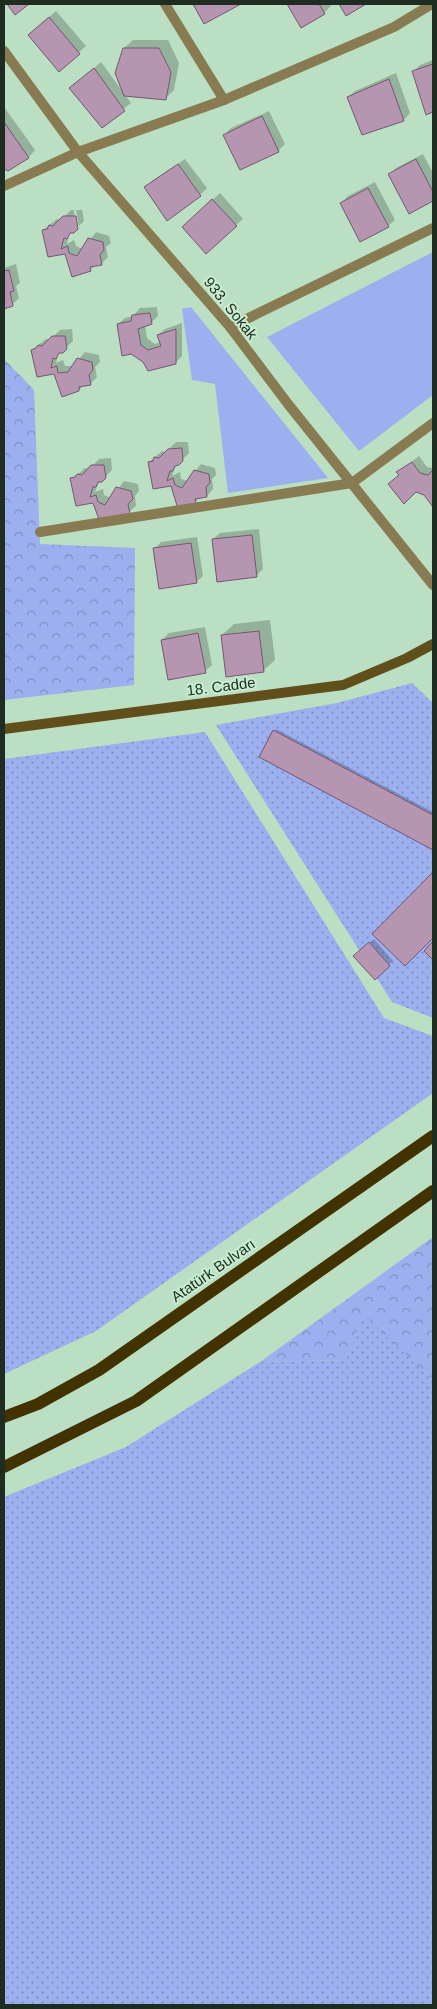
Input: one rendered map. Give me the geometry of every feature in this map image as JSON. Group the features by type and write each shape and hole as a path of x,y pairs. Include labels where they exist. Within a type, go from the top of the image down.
{"main road":[{"name":"Atatürk Bulvarı","path":"4,1417 38,1404 99,1370 433,1136"},
{"path":"4,1467 136,1401 433,1191"}],"street":[{"path":"165,4 224,100"},
{"path":"4,186 78,152 224,100 394,27 432,4"},
{"name":"933. Sokak","path":"4,51 78,152 230,327 288,404 433,586"},
{"path":"230,327 433,228"},
{"path":"40,532 352,483 433,423"},
{"name":"18. Cadde","path":"4,729 343,685 407,658 433,644"}],"green space":[{"path":"433,252 433,395 359,451 267,337"},
{"path":"191,307 328,478 228,493 215,384 192,380 182,309"},
{"path":"4,359 34,390 40,544 135,548 134,685 4,700"},
{"path":"412,683 433,703 433,1018 392,1002 216,725 337,703"},
{"path":"205,732 384,1018 433,1036 433,1093 96,1331 4,1374 4,759"},
{"path":"433,1237 433,1380 364,1315 346,1360 260,1362"},
{"path":"364,1314 433,1380 433,2005 4,2005 4,1497 126,1447 260,1362 346,1360"}],"building":[{"path":"7,4 29,4 15,15"},
{"path":"193,4 241,4 204,24"},
{"path":"287,4 319,4 325,14 301,28"},
{"path":"339,4 366,4 346,16"},
{"path":"49,17 80,54 59,72 28,35"},
{"path":"123,48 159,48 171,72 166,100 124,96 115,73"},
{"path":"433,64 433,112 426,115 412,71"},
{"path":"94,68 125,111 102,128 69,88"},
{"path":"389,79 404,121 362,135 347,97"},
{"path":"262,116 279,152 240,170 223,135"},
{"path":"4,122 29,158 8,171 4,169"},
{"path":"416,159 433,192 433,201 409,214 388,174"},
{"path":"178,164 201,196 167,221 144,187"},
{"path":"368,188 389,227 360,242 340,203"},
{"path":"212,199 237,226 206,254 182,227"},
{"path":"63,216 76,216 78,229 74,233 70,233 67,239 64,238 61,249 68,246 69,253 77,256 88,238 103,242 104,250 100,255 102,265 90,267 91,271 72,277 65,254 48,257 42,230 47,229 49,225 53,226"},
{"path":"9,270 14,291 10,292 13,306 4,309 4,271"},
{"path":"150,313 152,324 138,329 141,345 148,350 161,346 157,335 176,329 176,364 148,371 143,362 131,354 122,356 117,324 131,321 132,315"},
{"path":"52,336 65,336 67,349 63,353 59,353 56,359 53,358 51,368 57,366 58,373 68,372 77,358 92,362 93,370 89,375 91,385 79,387 79,391 62,397 54,374 37,377 31,350 38,345 42,346"},
{"path":"182,448 183,461 175,466 173,471 170,471 167,481 173,478 175,485 182,488 194,470 209,474 210,483 206,487 207,497 195,499 196,503 178,509 171,486 153,489 148,462 153,461 154,457 159,458 168,449"},
{"path":"412,462 420,473 428,475 433,470 433,507 424,495 416,492 404,504 388,484 399,475 396,472"},
{"path":"91,465 104,465 106,478 102,482 98,482 96,487 93,487 90,497 96,495 98,502 105,505 116,487 131,491 133,499 128,504 130,514 101,525 93,503 76,506 70,478 75,477 77,474 82,475"},
{"path":"252,535 257,577 217,582 212,539"},
{"path":"191,543 197,583 159,589 153,548"},
{"path":"259,631 264,672 226,677 221,635"},
{"path":"198,633 206,673 168,680 161,640"},
{"path":"273,730 433,815 433,850 259,757"},
{"path":"433,872 433,938 405,966 372,934"},
{"path":"433,941 433,960 424,951"},
{"path":"369,942 390,966 375,980 353,956"}]}
